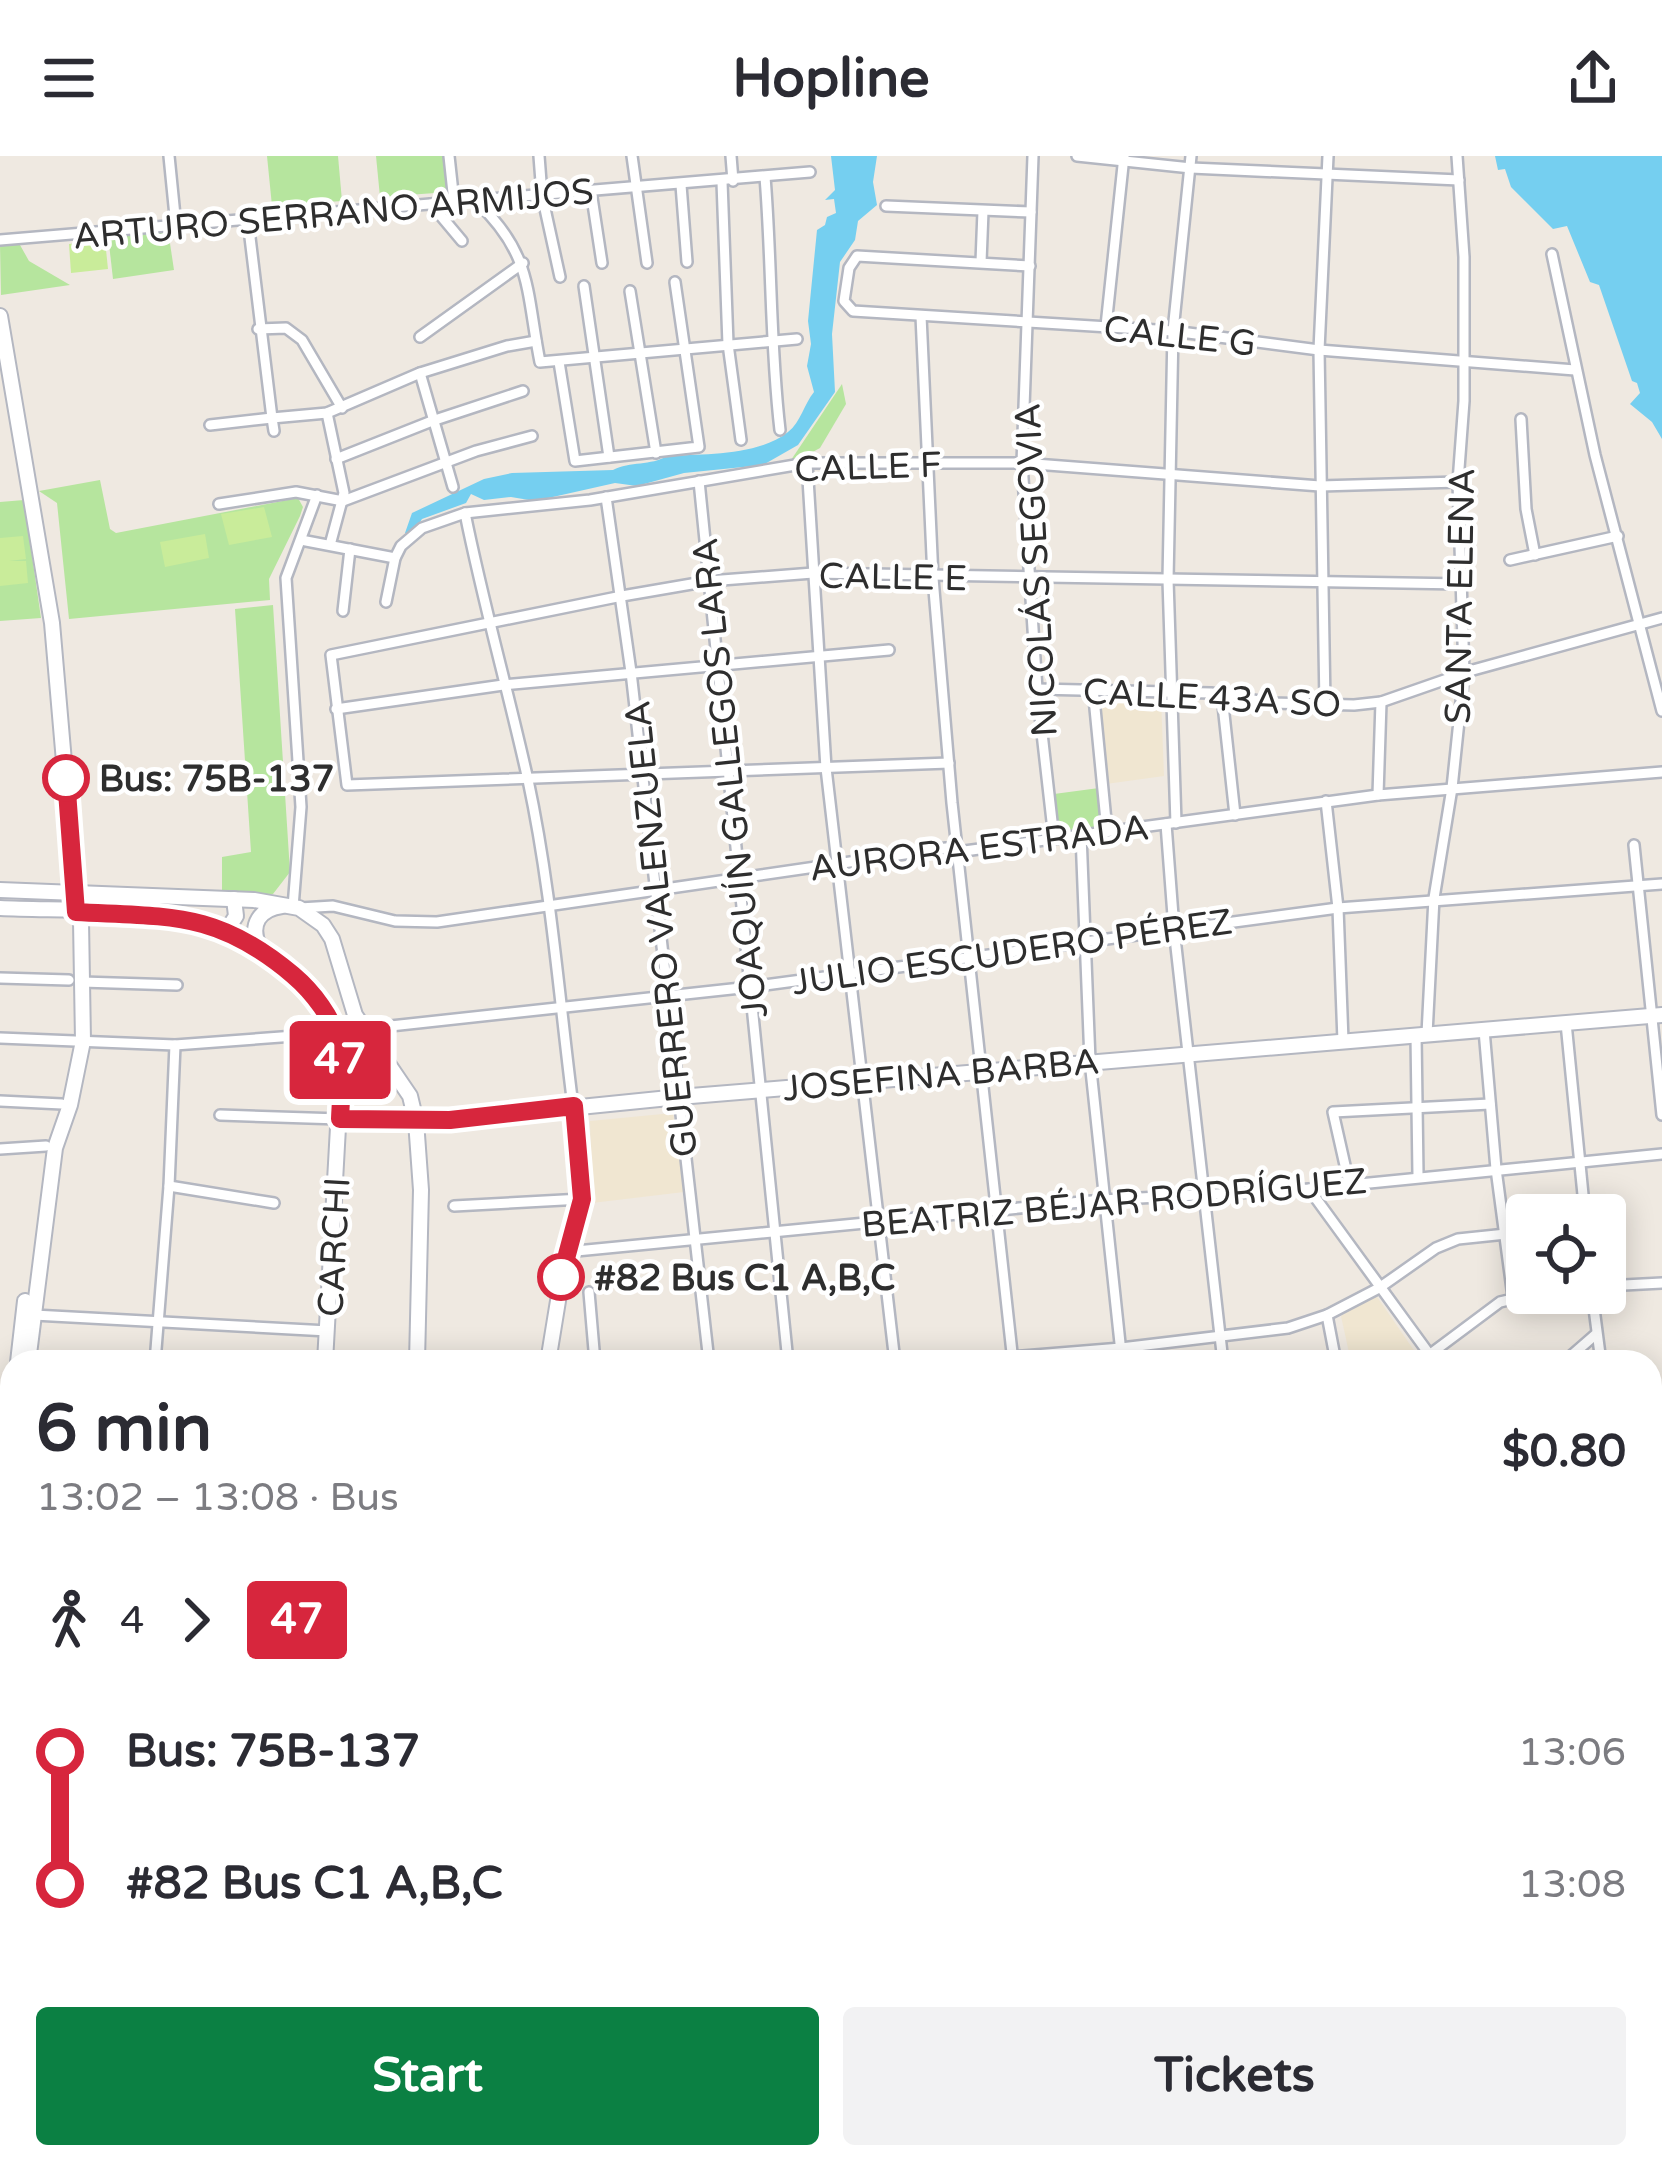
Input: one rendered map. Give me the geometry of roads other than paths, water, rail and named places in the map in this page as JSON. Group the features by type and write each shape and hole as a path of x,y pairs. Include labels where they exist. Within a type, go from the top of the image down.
{"main road":[{"path":"0,316 52,622 75,893 80,1041 70,1105 55,1148 21,1350"},
{"path":"0,890 234,899 293,907 323,926 332,939 352,1010 410,1096 416,1121 421,1190 416,1350"},
{"path":"227,930 236,916 234,899"},
{"path":"259,946 254,937 259,917 266,910 293,907"},
{"name":"CARCHI","path":"0,908 175,918 227,930 259,946 304,984 340,1048 326,1350"},
{"name":"JOSEFINA BARBA","path":"340,1119 416,1121 1656,1016"},
{"path":"28,1350 46,1146 80,1041"},
{"path":"550,1350 566,1252 582,1199 574,1106"}],"street":[{"path":"172,156 176,226"},
{"path":"449,156 454,202"},
{"path":"538,156 560,277"},
{"path":"632,156 647,263"},
{"path":"731,156 727,181 728,344 741,440"},
{"name":"NICOLÁS SEGOVIA","path":"1033,156 1022,464 1037,689 1054,839"},
{"path":"1077,156 1459,180"},
{"path":"1325,705 1318,350 1328,156"},
{"name":"SANTA ELENA","path":"1418,1175 1421,1035 1464,673 1458,482 1465,361 1457,156"},
{"path":"1106,326 1124,158"},
{"path":"1191,162 1173,331 1168,580 1171,824 1174,929 1222,1350"},
{"name":"ARTURO SERRANO ARMIJOS","path":"0,240 810,172"},
{"path":"765,177 772,250 771,341 780,430"},
{"path":"681,185 687,262"},
{"path":"591,191 602,263"},
{"path":"478,202 524,263 540,362 797,339"},
{"path":"431,204 462,241"},
{"path":"886,206 1031,212"},
{"path":"983,211 981,262 1030,266"},
{"path":"248,221 274,431"},
{"path":"1552,254 1575,370 1662,711"},
{"name":"CALLE G","path":"981,262 862,255 849,268 844,292 848,309 1173,331 1318,350 1575,370"},
{"path":"420,337 524,263"},
{"path":"559,362 575,461 699,447 675,282"},
{"path":"584,286 609,458"},
{"path":"630,291 656,453"},
{"path":"921,316 949,763 1012,1350"},
{"path":"258,329 286,328 302,340 342,408"},
{"path":"210,425 327,413 420,373 536,341"},
{"path":"420,373 454,487"},
{"path":"337,459 524,391"},
{"path":"327,413 344,501 331,545"},
{"path":"1521,419 1534,555"},
{"path":"219,504 296,492 344,501 445,462 532,436"},
{"path":"808,463 826,767 893,1350"},
{"name":"CALLE F","path":"394,558 422,528 465,513 606,497 808,463 1022,464 1319,485 1458,482"},
{"name":"JOAQUÍN GALLEGOS LARA","path":"699,481 787,1350"},
{"path":"293,907 301,807 286,578 316,495"},
{"name":"GUERRERO VALENZUELA","path":"606,497 622,596 709,1350"},
{"path":"465,513 528,781 574,1106"},
{"path":"1510,560 1618,536"},
{"path":"301,539 394,558 386,602"},
{"path":"343,611 350,549"},
{"name":"CALLE E","path":"336,709 332,655 710,581 814,573 1462,584"},
{"name":"CALLE 43A SO","path":"1037,689 1170,691 1325,705 1382,702 1464,673 1662,618"},
{"path":"889,650 503,685 336,709 347,785 949,763"},
{"path":"1093,688 1107,831"},
{"path":"1222,696 1235,815"},
{"path":"1378,795 1382,702"},
{"name":"AURORA ESTRADA","path":"293,907 333,906 416,924 946,848 958,852 1326,801 1662,772"},
{"path":"1326,801 1338,908 1342,1041"},
{"path":"1081,835 1090,1061 1121,1348"},
{"path":"1634,845 1656,1016 1662,1115"},
{"name":"JULIO ESCUDERO PÉREZ","path":"363,1029 750,987 1338,908 1662,884"},
{"path":"0,978 177,985"},
{"path":"1565,1023 1583,1194"},
{"path":"1103,1350 1288,1328 1327,1316 1436,1248 1457,1239 1506,1234 1484,1030"},
{"path":"0,1038 175,1045 335,1033"},
{"path":"156,1350 170,1186 175,1045"},
{"path":"0,1101 62,1104"},
{"path":"1349,1183 1333,1112 1490,1104"},
{"name":"JOSEFINA BARBA","path":"220,1115 340,1119"},
{"path":"0,1149 46,1146"},
{"name":"BEATRIZ BÉJAR RODRÍGUEZ","path":"566,1252 995,1210 1309,1189 1662,1154"},
{"path":"170,1186 274,1203"},
{"path":"1309,1189 1425,1350"},
{"path":"454,1206 582,1199"},
{"path":"1626,1285 1662,1283"},
{"path":"589,1292 594,1350"},
{"path":"1442,1350 1483,1312 1506,1300"},
{"path":"1594,1314 1598,1350"},
{"path":"28,1315 328,1330"},
{"path":"1327,1316 1334,1350"},
{"path":"1578,1350 1595,1335"}],"water":[{"path":"831,156 877,156 873,182 877,205 858,221 855,240 840,262 832,334 835,392 798,445 763,465 684,473 637,486 615,483 535,501 484,500 471,494 466,503 422,519 412,534 405,533 412,513 484,479 512,473 613,470 667,456 730,452 762,446 788,432 814,392 807,366 808,321 817,230 836,213 834,199 825,200 835,190"},
{"path":"1495,156 1662,156 1662,439 1652,422 1630,404 1640,393 1637,383 1632,381 1599,285 1590,282 1567,226 1553,229 1511,187 1505,169 1498,170"}],"place":[{"name":"Bus: 75B-137","path":"66,778"},
{"name":"#82 Bus C1 A,B,C","path":"561,1277"}]}
